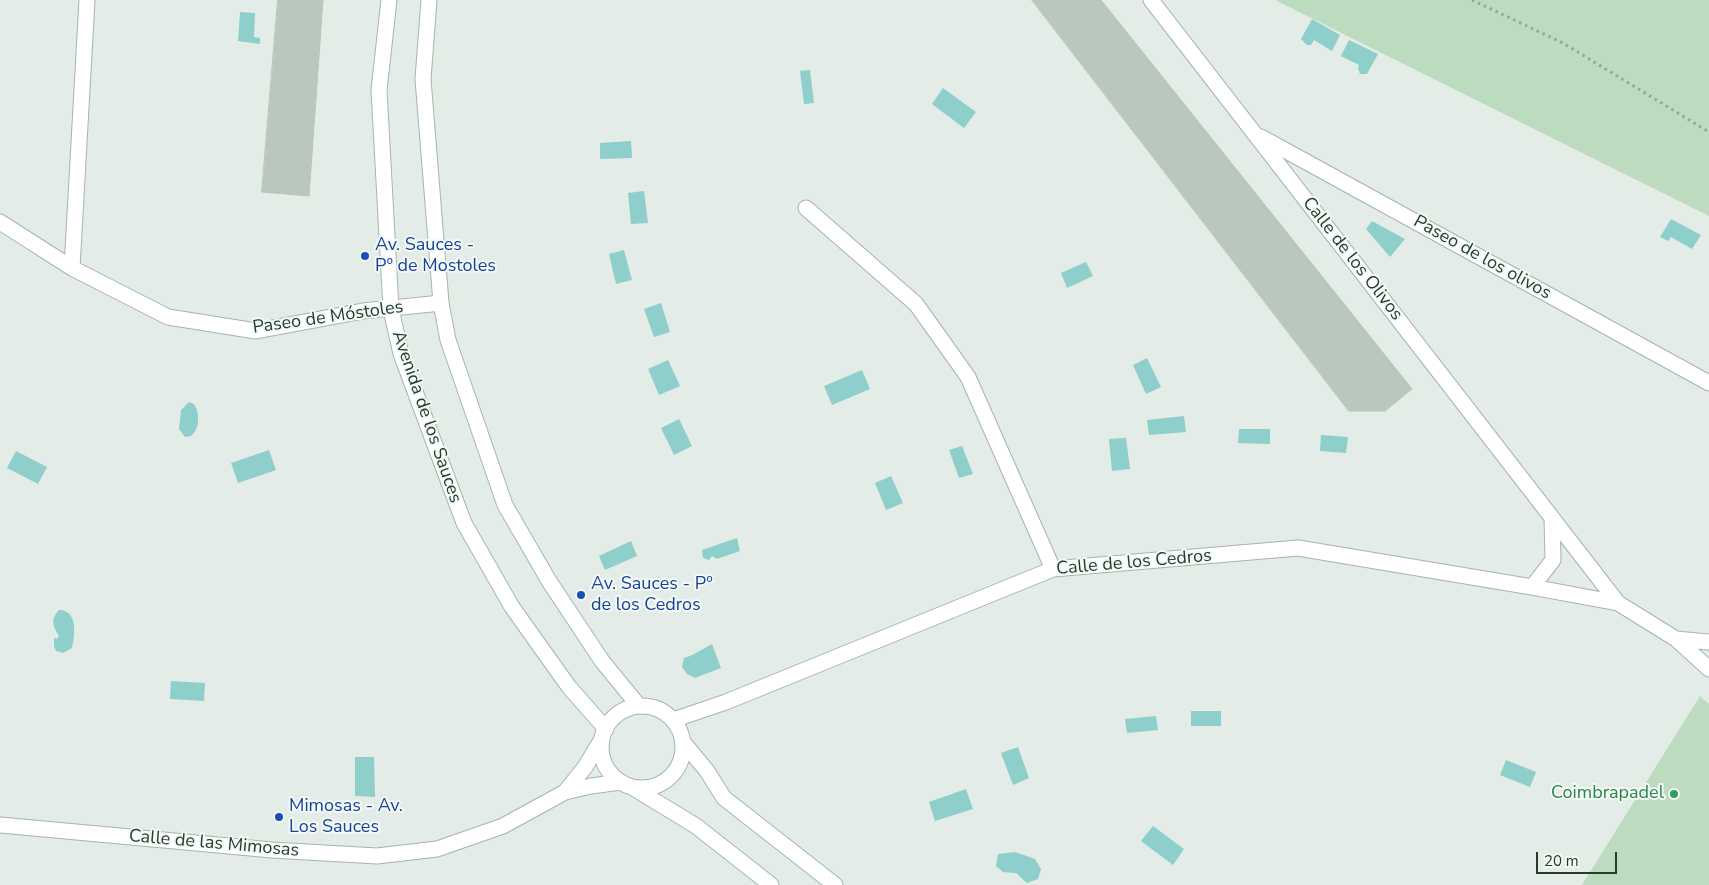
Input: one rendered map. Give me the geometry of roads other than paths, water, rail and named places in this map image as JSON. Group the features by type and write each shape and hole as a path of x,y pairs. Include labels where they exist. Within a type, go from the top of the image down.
{"street":[{"path":"72,268 87,0"},
{"name":"Avenida de los Sauces","path":"389,0 379,90 391,309 401,354 464,524 512,608 604,734"},
{"path":"429,0 423,79 441,303 448,340 505,505 549,581 602,661 638,705"},
{"name":"Calle de los Olivos","path":"1152,0 1618,603"},
{"name":"Paseo de los olivos","path":"1255,134 1709,383"},
{"path":"806,208 916,304 968,377 1053,569"},
{"name":"Paseo de Móstoles","path":"0,222 72,268 168,317 256,331 363,311 441,303"},
{"path":"1532,587 1553,560 1552,518"},
{"name":"Calle de los Cedros","path":"673,720 735,698 1053,569 1298,548 1618,603"},
{"path":"1618,603 1676,639 1709,669"},
{"path":"1676,639 1709,642"},
{"path":"626,784 644,789 657,786 669,779 678,768 683,756 683,742 680,731 673,720 663,712 638,705 625,709 614,718 604,734 602,756 609,771 626,784 696,826 771,885"},
{"name":"Calle de las Mimosas","path":"565,792 585,767 604,734"},
{"path":"683,742 707,771 724,798 835,885"},
{"name":"Calle de las Mimosas","path":"0,825 272,850 377,856 437,849 503,826 565,792 591,786 626,784"}],"water":[{"path":"240,12 255,13 254,37 260,38 260,44 238,41"},
{"path":"1312,19 1340,35 1332,51 1314,40 1311,45 1307,45 1301,39"},
{"path":"1349,40 1378,54 1367,74 1360,74 1359,65 1341,56"},
{"path":"810,70 814,103 804,104 800,71"},
{"path":"943,88 976,112 964,128 932,104"},
{"path":"631,141 632,158 600,159 600,143"},
{"path":"644,191 648,223 631,224 628,193"},
{"path":"1671,219 1701,235 1692,249 1671,237 1668,241 1660,237"},
{"path":"1372,221 1405,239 1390,257 1366,229"},
{"path":"624,250 632,280 616,284 609,254"},
{"path":"1086,262 1093,276 1067,288 1061,273"},
{"path":"661,303 670,332 654,337 644,309"},
{"path":"1147,358 1161,387 1146,394 1133,365"},
{"path":"668,360 680,386 659,395 648,369"},
{"path":"862,370 870,389 832,405 824,386"},
{"path":"189,402 194,404 196,408 198,421 194,433 191,436 185,437 179,429 181,410"},
{"path":"1184,416 1186,432 1149,435 1147,420"},
{"path":"679,419 692,446 674,455 661,428"},
{"path":"1239,429 1270,429 1270,444 1238,443"},
{"path":"1321,435 1348,437 1346,453 1320,451"},
{"path":"1126,438 1130,469 1112,471 1109,439"},
{"path":"962,446 973,474 959,478 949,450"},
{"path":"269,450 276,470 238,483 231,463"},
{"path":"16,451 47,467 38,484 7,468"},
{"path":"891,476 903,503 886,510 875,483"},
{"path":"737,538 740,551 717,559 712,556 709,560 703,558 702,550"},
{"path":"631,541 637,556 605,570 599,556"},
{"path":"59,610 69,614 74,624 72,648 63,653 56,651 54,646 54,638 57,639 59,636 53,620"},
{"path":"712,644 721,668 695,678 687,674 682,667 684,658"},
{"path":"171,681 205,683 204,701 170,699"},
{"path":"1191,711 1221,711 1221,726 1191,726"},
{"path":"1156,716 1158,730 1127,733 1125,719"},
{"path":"1018,747 1029,778 1013,785 1001,753"},
{"path":"355,757 374,757 375,797 355,796"},
{"path":"1506,760 1536,772 1530,787 1500,775"},
{"path":"966,789 973,809 935,821 929,802"},
{"path":"1153,826 1184,849 1173,865 1141,841"},
{"path":"1015,852 1035,859 1041,869 1038,879 1027,883 1016,873 1003,872 996,866 998,854"}],"place":[{"name":"Av. Sauces - Pº de Mostoles","path":"365,256"},
{"name":"Av. Sauces - Pº de los Cedros","path":"581,595"},
{"name":"Coimbrapadel","path":"1674,794"},
{"name":"Mimosas - Av. Los Sauces","path":"279,817"}]}
